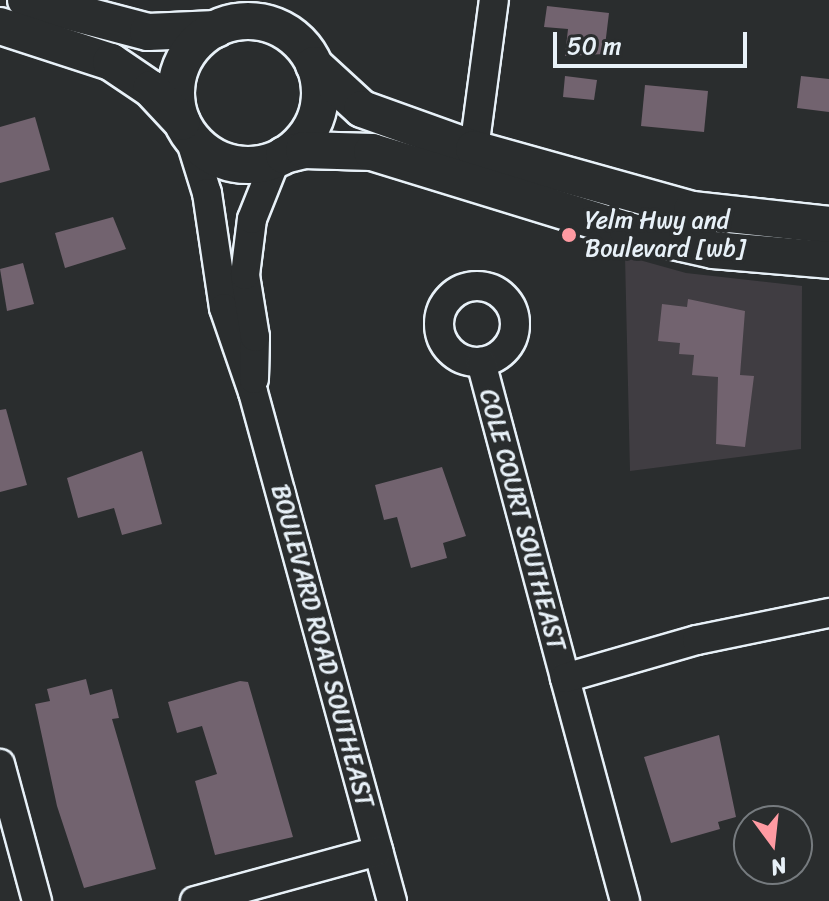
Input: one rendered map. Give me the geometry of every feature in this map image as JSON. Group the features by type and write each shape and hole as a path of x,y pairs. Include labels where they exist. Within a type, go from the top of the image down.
{"main road":[{"path":"26,0 148,32 216,29 254,21 273,26 291,35 314,65 362,109 474,149 692,210 829,225"},
{"path":"0,26 111,62 142,81 186,128 223,161 244,165 304,150 372,152 628,231 713,250 829,260"},
{"path":"186,128 178,76 192,49 216,29"},
{"path":"280,157 312,126 319,106 314,65"}],"street":[{"path":"474,149 494,0"},
{"name":"BOULEVARD ROAD SOUTHEAST","path":"186,128 207,193 224,308 253,392 392,901"},
{"name":"BOULEVARD ROAD SOUTHEAST","path":"253,392 255,337 245,275 252,219 280,157"},
{"name":"COLE COURT SOUTHEAST","path":"481,362 625,901"},
{"path":"565,678 697,640 829,613"},
{"path":"0,764 37,901"},
{"path":"195,901 378,851"}],"shaded area":[{"path":"625,256 686,273 802,286 801,449 630,471"}],"building":[{"path":"547,6 609,13 604,54 565,56 568,29 544,27"},
{"path":"565,76 597,80 594,100 563,97"},
{"path":"801,76 829,79 829,112 797,108"},
{"path":"645,85 708,91 704,132 641,126"},
{"path":"35,117 50,170 0,183 0,127"},
{"path":"113,217 126,249 65,268 55,233"},
{"path":"23,263 34,304 7,311 0,269"},
{"path":"688,299 745,311 740,375 754,376 745,447 716,444 718,377 692,375 694,355 679,354 680,343 658,341 662,304 687,307"},
{"path":"6,409 27,485 0,492 0,410"},
{"path":"142,451 162,524 122,535 114,508 78,518 67,478"},
{"path":"442,467 466,536 443,543 447,558 411,568 397,517 384,520 375,485"},
{"path":"86,679 90,695 112,689 119,718 112,719 156,869 84,888 57,806 35,704 50,701 47,689"},
{"path":"240,681 248,682 293,837 215,855 195,781 217,774 202,726 177,733 168,702"},
{"path":"719,735 734,805 733,818 718,822 720,829 671,843 644,757"}],"place":[{"name":"Yelm Hwy and Boulevard [wb]","path":"569,235"}]}
